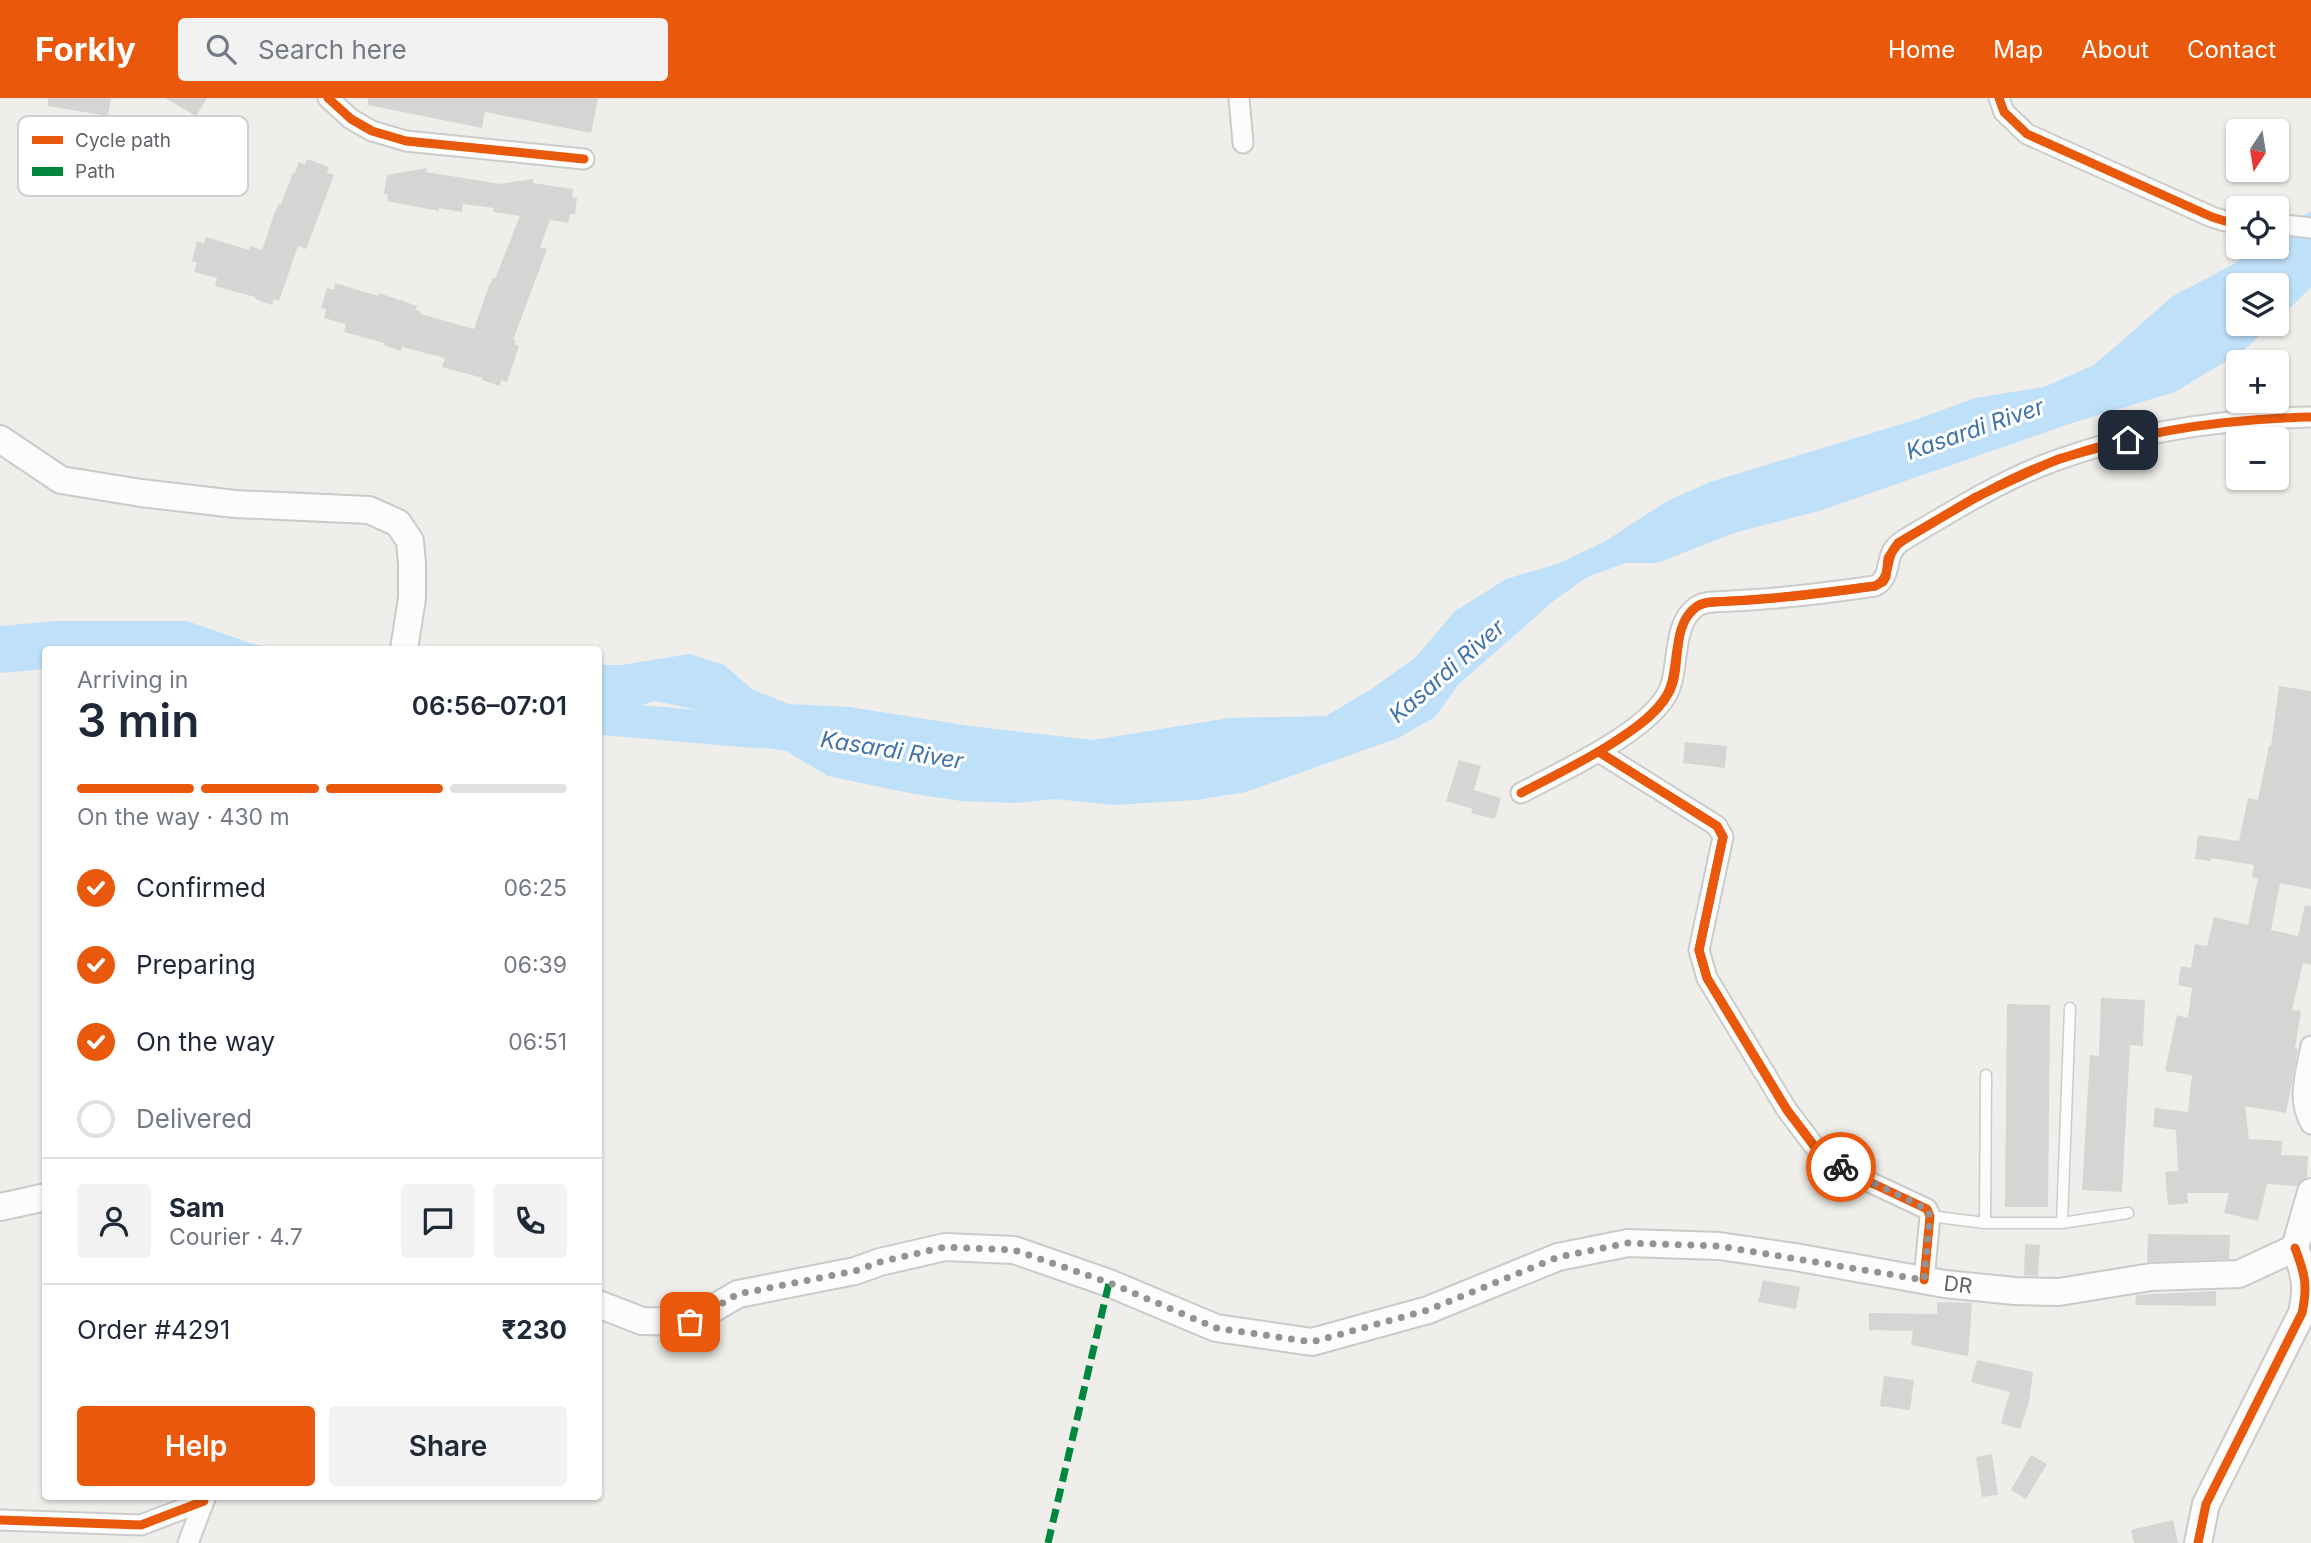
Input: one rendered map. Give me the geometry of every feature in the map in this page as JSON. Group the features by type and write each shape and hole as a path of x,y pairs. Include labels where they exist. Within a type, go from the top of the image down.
{"main road":[{"path":"0,439 61,480 141,494 235,504 369,510 398,523 410,541 411,552 412,598 404,646"},
{"path":"2198,1543 2206,1504 2302,1313 2306,1296 2306,1275 2295,1248 2311,1192"},
{"path":"0,1207 42,1198"},
{"name":"DR","path":"602,1306 642,1321 690,1322 738,1294 855,1271 880,1262 945,1247 1014,1250 1110,1283 1216,1328 1312,1342 1428,1310 1558,1257 1628,1243 1719,1246 1924,1280 2015,1291 2059,1292 2151,1278 2239,1274 2295,1248"}],"street":[{"path":"328,98 351,119 372,131 406,141 584,159"},
{"path":"1239,98 1243,143"},
{"path":"1999,98 2004,112 2027,134 2226,221"},
{"path":"2289,225 2311,228"},
{"path":"1521,793 1599,752 1654,711 1672,684 1678,640 1686,620 1696,607 1709,602 1781,599 1875,586 1886,577 1888,558 1898,543 1976,497 2058,459 2151,433 2311,417"},
{"path":"1599,752 1721,831 1723,837 1699,950 1707,978 1787,1110 1815,1147 1837,1164 1927,1209 1930,1216 1924,1280"},
{"path":"2311,1046 2301,1095 2303,1112 2311,1124"},
{"path":"0,1520 141,1525 203,1500"},
{"path":"188,1543 205,1500"}],"lane":[{"path":"2062,1223 2070,1008"},
{"path":"1985,1223 1986,1075"},
{"path":"1930,1216 1985,1223 2062,1223 2128,1213"}],"water":[{"path":"2311,211 2311,287 2289,309 2289,273 2226,273 2226,336 2260,336 2243,350 2226,350 2226,361 2175,392 2069,424 1819,511 1737,532 1657,563 1625,563 1587,577 1552,602 1457,686 1435,717 1398,738 1246,792 1196,800 1114,805 1055,799 1015,803 961,801 828,776 786,751 739,744 714,726 698,710 655,701 602,714 602,665 621,665 690,654 724,665 753,690 789,704 849,707 970,726 1093,740 1229,718 1326,716 1370,690 1415,658 1454,612 1506,579 1557,564 1604,542 1667,501 1710,482 1915,420 1975,398 2044,387 2094,365 2173,296 2240,259 2289,259 2289,223"},
{"path":"56,621 187,621 263,646 42,646 42,669 0,673 0,626"}],"building":[{"path":"48,98 111,98 108,116 48,106"},
{"path":"165,98 207,98 196,116"},
{"path":"368,98 598,98 591,133 485,112 482,128 368,105"},
{"path":"307,159 329,167 327,173 334,175 306,249 298,246 279,301 274,299 272,305 255,297 215,286 217,278 194,272 197,263 192,261 197,241 204,244 206,237 249,250 250,246 262,250 275,212 293,173 299,162 305,165"},
{"path":"427,168 426,172 500,184 533,179 533,183 573,189 572,197 577,198 575,215 570,214 568,223 550,220 540,247 547,249 513,340 516,341 514,344 519,346 507,382 501,380 500,386 482,380 483,378 442,367 445,358 402,347 401,351 384,343 344,332 346,324 324,318 326,309 321,308 327,288 334,290 335,283 378,296 379,293 417,306 416,310 421,312 420,314 474,329 489,286 493,278 495,279 520,216 493,212 494,208 463,204 462,212 439,208 439,211 387,201 388,194 384,194 387,175"},
{"path":"2279,686 2311,691 2311,889 2280,883 2271,930 2298,936 2305,905 2311,906 2311,965 2303,963 2292,1010 2301,1011 2295,1048 2298,1049 2286,1113 2245,1106 2249,1139 2282,1141 2281,1155 2308,1156 2307,1177 2297,1186 2267,1184 2258,1221 2224,1213 2229,1193 2187,1193 2188,1203 2168,1205 2165,1172 2178,1171 2176,1130 2153,1127 2155,1108 2188,1112 2192,1075 2165,1071 2177,1015 2188,1018 2192,988 2178,985 2181,966 2191,968 2195,944 2207,946 2214,917 2248,925 2258,878 2252,877 2254,865 2211,858 2211,861 2195,859 2198,835 2239,841 2248,798 2258,800 2271,746"},
{"path":"1685,742 1727,746 1725,768 1683,763"},
{"path":"1459,760 1481,766 1474,790 1501,798 1495,819 1471,813 1473,809 1446,801"},
{"path":"2101,998 2145,1000 2143,1046 2130,1045 2122,1192 2082,1190 2090,1055 2099,1056"},
{"path":"2007,1004 2050,1005 2048,1207 2005,1207"},
{"path":"2148,1234 2230,1235 2229,1259 2147,1262"},
{"path":"2025,1244 2040,1245 2038,1276 2024,1275"},
{"path":"1763,1280 1800,1287 1796,1309 1758,1302"},
{"path":"2216,1291 2216,1306 2135,1305 2136,1295"},
{"path":"1937,1302 1972,1303 1968,1356 1911,1345 1913,1331 1869,1330 1869,1313 1937,1314"},
{"path":"1977,1360 2033,1372 2029,1402 2020,1429 2001,1423 2010,1392 1971,1382"},
{"path":"1884,1376 1914,1380 1910,1410 1880,1406"},
{"path":"1992,1454 1998,1495 1982,1497 1976,1457"},
{"path":"2031,1455 2047,1464 2026,1499 2011,1490"},
{"path":"2173,1520 2178,1543 2134,1543 2131,1530"}],"waterway":[{"name":"Kasardi River","path":"602,718 760,732"}],"marked path":[{"path":"1048,1543 1109,1283"}],"cycle path":[{"path":"328,98 351,119 372,131 406,141 584,159"},
{"path":"1999,98 2004,112 2027,134 2226,221"},
{"path":"1521,793 1600,751 1639,725 1655,710 1671,686 1682,626 1688,615 1704,603 1875,586 1885,576 1893,551 1904,540 2000,485 2040,466 2090,449 2184,428 2247,420 2311,417"},
{"path":"1599,752 1717,826 1723,837 1699,950 1707,978 1787,1110 1815,1147 1859,1177 1927,1209 1930,1216 1924,1280"},
{"path":"2198,1543 2206,1504 2302,1313 2304,1280 2295,1248"},
{"path":"0,1520 141,1525 204,1501"}],"way so far":[{"path":"690,1322 738,1294 855,1271 880,1262 945,1247 1014,1250 1110,1283 1216,1328 1312,1342 1428,1310 1558,1257 1628,1243 1719,1246 1924,1280 1930,1216 1927,1209 1841,1167"}],"route":[{"path":"1841,1167 1815,1147 1787,1110 1707,978 1699,950 1723,837 1721,831 1599,752 1654,711 1665,698 1672,684 1678,640 1686,620 1696,607 1709,602 1781,599 1875,586 1886,577 1888,558 1898,543 1976,497 2058,459 2128,440"}]}
